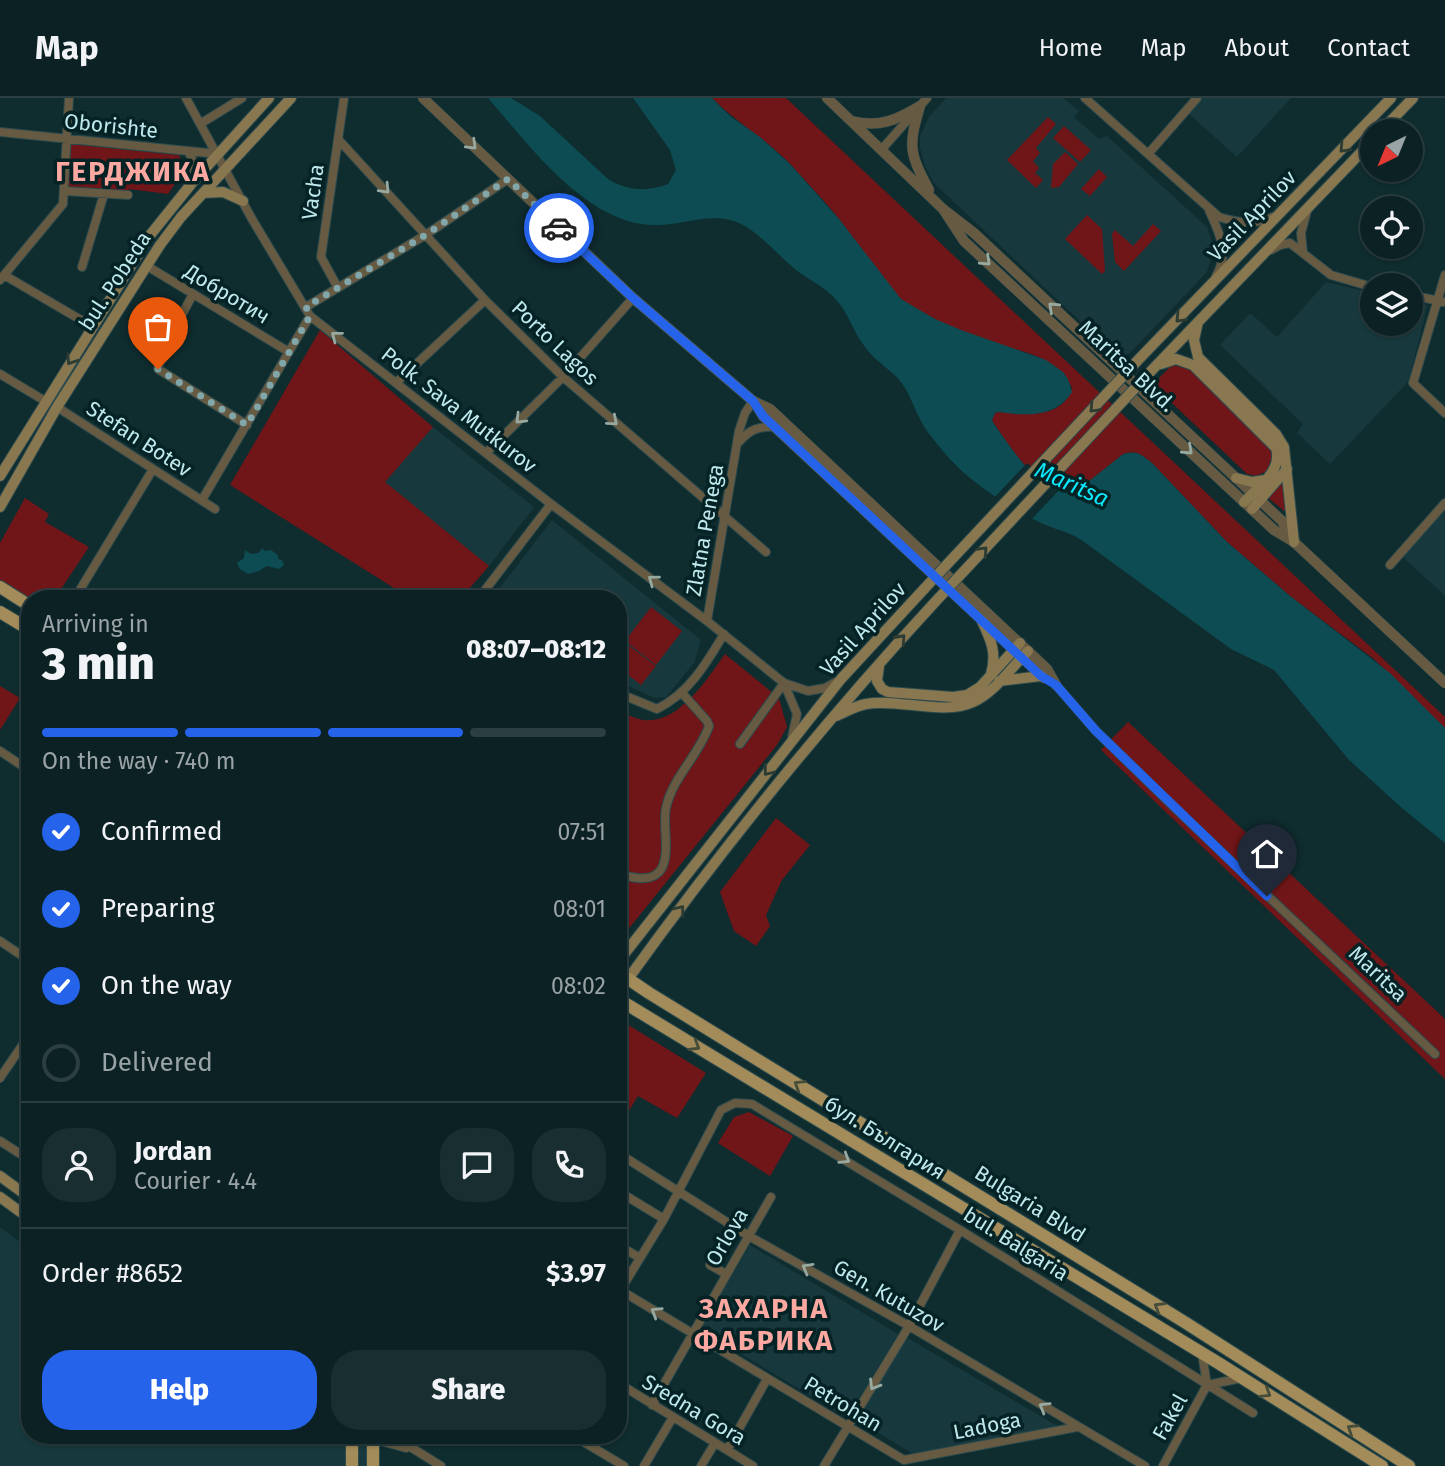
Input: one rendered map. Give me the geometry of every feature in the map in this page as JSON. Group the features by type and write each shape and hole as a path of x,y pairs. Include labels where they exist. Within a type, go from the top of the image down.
{"main road":[{"name":"bul. Pobeda","path":"0,475 151,234 192,183 269,98"},
{"name":"bul. Pobeda","path":"0,507 57,407 181,216 291,98"},
{"name":"Vasil Aprilov","path":"627,951 842,679 1140,358 1391,98"},
{"path":"1393,119 1413,98"},
{"name":"Vasil Aprilov","path":"627,970 773,788 881,661 1154,368 1360,154"},
{"path":"203,193 223,192 243,201"},
{"path":"1198,322 1195,340 1198,357 1276,434 1286,452 1294,542"},
{"path":"1154,368 1172,359 1193,365 1274,445 1279,460 1252,501"},
{"path":"1252,501 1287,469"},
{"path":"1236,478 1252,482 1265,480"},
{"path":"0,587 21,600"},
{"path":"0,612 21,625"},
{"path":"982,621 994,648 994,679"},
{"path":"830,719 867,704 961,706 976,701 1021,651"},
{"path":"881,661 877,681 882,690 888,692 958,697 976,691 994,679 1041,676"},
{"name":"Bulgaria Blvd","path":"627,977 1186,1323 1409,1466"},
{"name":"бул. България","path":"627,1003 1202,1353 1382,1466"},
{"path":"0,1176 21,1191"},
{"path":"0,1197 21,1212"},
{"path":"987,1223 998,1207"},
{"path":"352,1444 352,1466"},
{"path":"370,1444 373,1466"}],"street":[{"path":"69,98 63,204 2,277 93,327"},
{"name":"Polk. Sava Mutkurov","path":"186,98 310,316 784,683"},
{"path":"201,124 242,98"},
{"name":"Vacha","path":"338,288 321,257 344,98"},
{"name":"Maritsa","path":"423,98 633,298 753,401 770,409 1021,651 1041,676 1056,685"},
{"name":"Maritsa Blvd.","path":"827,98 943,209 974,233 1236,478 1252,501"},
{"path":"1085,98 1095,103 1219,217 1237,222 1262,222 1278,215"},
{"path":"1148,154 1197,98"},
{"path":"852,121 879,124 899,118 924,100"},
{"path":"882,149 924,100"},
{"path":"924,100 912,134 912,153 934,200"},
{"name":"Oborishte","path":"0,132 218,154"},
{"name":"Porto Lagos","path":"338,139 485,300 563,377 766,552"},
{"path":"188,151 195,165 192,183"},
{"path":"306,307 427,234 508,179"},
{"path":"65,191 128,195"},
{"path":"82,267 104,194"},
{"name":"Maritsa Blvd.","path":"943,209 964,241 1252,501 1282,522 1294,542 1445,683"},
{"path":"1303,253 1301,233 1308,209"},
{"path":"1206,291 1218,273 1223,256 1221,238 1209,210"},
{"path":"1262,256 1290,243 1331,275 1360,283"},
{"name":"Добротич","path":"147,266 289,352"},
{"path":"1445,275 1440,301 1413,383 1445,413"},
{"path":"193,294 162,352 158,369 247,425"},
{"path":"486,453 563,377 633,298"},
{"path":"396,383 485,300"},
{"path":"202,500 310,316"},
{"path":"0,374 45,401"},
{"name":"Maritsa","path":"753,401 763,416 982,621 1048,669 1056,685 1096,731 1435,1054"},
{"name":"Zlatna Penega","path":"707,621 737,444 743,418 753,401"},
{"name":"Stefan Botev","path":"57,407 215,509"},
{"name":"Zlatna Penega","path":"737,444 752,429 776,427"},
{"path":"80,590 153,469"},
{"path":"1390,565 1445,503"},
{"path":"486,590 551,504"},
{"path":"627,697 657,709 682,694 724,635"},
{"path":"784,683 808,691 825,688 842,679"},
{"path":"740,744 784,683"},
{"path":"784,683 797,714 789,744"},
{"path":"627,876 648,878 662,868 667,802 709,726 682,694"},
{"path":"0,751 21,765"},
{"path":"0,941 21,953"},
{"path":"0,1078 3,1066 21,1045"},
{"name":"bul. Balgaria","path":"678,1191 721,1110 735,1102 752,1104 1253,1413"},
{"path":"0,1141 21,1154"},
{"name":"Gen. Kutuzov","path":"627,1159 747,1235 909,1326 1145,1466"},
{"path":"627,1279 678,1191"},
{"path":"627,1196 664,1219"},
{"name":"Orlova","path":"652,1405 771,1197"},
{"path":"824,1466 909,1326 960,1230"},
{"path":"627,1250 640,1258"},
{"path":"710,1265 726,1274"},
{"name":"Petrohan","path":"627,1297 904,1460"},
{"path":"1202,1353 1207,1385 1242,1378"},
{"path":"727,1450 767,1379"},
{"name":"Fakel","path":"1163,1466 1207,1385"},
{"name":"Sredna Gora","path":"627,1391 753,1466"},
{"path":"644,1466 673,1417"},
{"name":"Ladoga","path":"904,1460 1077,1427"},
{"path":"701,1466 715,1443"},
{"path":"392,1444 416,1451"},
{"path":"405,1444 441,1466"},
{"path":"587,1444 624,1466"}],"shaded area":[{"path":"488,98 511,98 540,116 608,179 630,188 645,189 668,184 676,170 670,150 633,98 712,98 730,116 760,137 790,164 839,219 901,299 935,319 1046,360 1063,372 1072,392 1057,407 1029,414 999,412 995,413 992,420 1019,458 1041,481 1065,492 1078,490 1122,455 1135,453 1142,456 1153,464 1227,542 1290,596 1390,673 1445,728 1445,843 1349,760 1274,670 1231,649 1080,539 1019,512 964,473 927,431 901,382 865,347 834,297 796,270 755,233 736,222 724,219 651,225 627,221 603,210 560,178"},
{"path":"712,98 786,98 1445,717 1445,728 1374,659 1290,596 1227,542 1153,464 1142,456 1135,453 1122,455 1078,490 1065,492 1041,481 1019,458 992,420 995,413 999,412 1031,414 1052,410 1067,398 1072,388 1066,377 1038,357 952,327 903,300 882,279 834,212 793,167"},
{"path":"946,98 1063,98 1079,111 1074,117 1099,139 1107,136 1207,227 1214,248 1207,272 1121,360 934,183 925,166 920,136 929,117"},
{"path":"1202,98 1291,98 1237,157 1188,113"},
{"path":"1048,117 1056,124 1036,148 1040,153 1033,161 1039,168 1035,173 1043,180 1036,188 1007,160"},
{"path":"1064,126 1091,150 1080,162 1053,138"},
{"path":"69,144 179,155 184,166 168,194 129,189 128,193 68,188"},
{"path":"1065,152 1078,164 1059,187 1051,188 1053,164"},
{"path":"1099,169 1107,177 1090,196 1081,189"},
{"path":"1087,215 1102,229 1105,271 1102,274 1065,239"},
{"path":"1153,224 1161,231 1124,271 1115,262 1112,234 1115,230 1133,246"},
{"path":"1326,282 1360,290 1360,336 1420,336 1408,382 1330,464 1297,433 1303,424 1220,345 1250,313 1277,337"},
{"path":"1423,304 1428,305 1423,324"},
{"path":"320,330 433,427 385,482 489,566 468,590 397,590 230,485"},
{"path":"1172,365 1189,369 1270,444 1273,454 1267,471 1256,476 1247,474 1155,387 1160,377"},
{"path":"433,427 534,507 489,566 384,482"},
{"path":"1284,481 1288,514 1267,497"},
{"path":"25,498 49,514 45,522 89,547 60,590 21,590 21,595 0,582 0,543"},
{"path":"1445,509 1445,596 1403,557"},
{"path":"552,520 701,640 694,663 666,697 654,698 627,685 627,590 498,590"},
{"path":"263,548 264,551 271,550 278,555 284,565 279,569 267,566 248,574 240,569 237,563 244,558 245,550 251,554 258,553"},
{"path":"651,607 682,631 656,665 627,643 627,638"},
{"path":"627,644 656,666 641,685 627,674"},
{"path":"725,654 779,698 787,727 777,745 627,931 627,715 644,720 669,715 691,698"},
{"path":"0,686 20,698 0,730"},
{"path":"1128,722 1445,1019 1445,1079 1101,750"},
{"path":"776,818 810,845 782,880 766,915 770,926 756,946 734,931 720,892"},
{"path":"630,1026 706,1073 677,1118 638,1096 627,1114 627,1027"},
{"path":"749,1112 793,1136 770,1176 718,1143 734,1117"},
{"path":"0,1227 21,1243 21,1444 366,1444 376,1449 377,1466 0,1466"},
{"path":"750,1245 898,1334 847,1418 700,1329"},
{"path":"906,1337 1059,1427 915,1455 857,1420"}],"pier":[{"path":"1027,463 1053,485 1061,488 1030,521 993,499"}],"way so far":[{"path":"158,369 247,425 310,316 306,307 427,234 508,179 559,228"}],"district":[{"name":"ГЕРДЖИКА","path":"133,171"},
{"name":"ЗАХАРНА ФАБРИКА","path":"764,1324"}],"route":[{"path":"559,228 633,298 753,401 763,416 1041,676 1056,685 1096,731 1267,896"}]}
